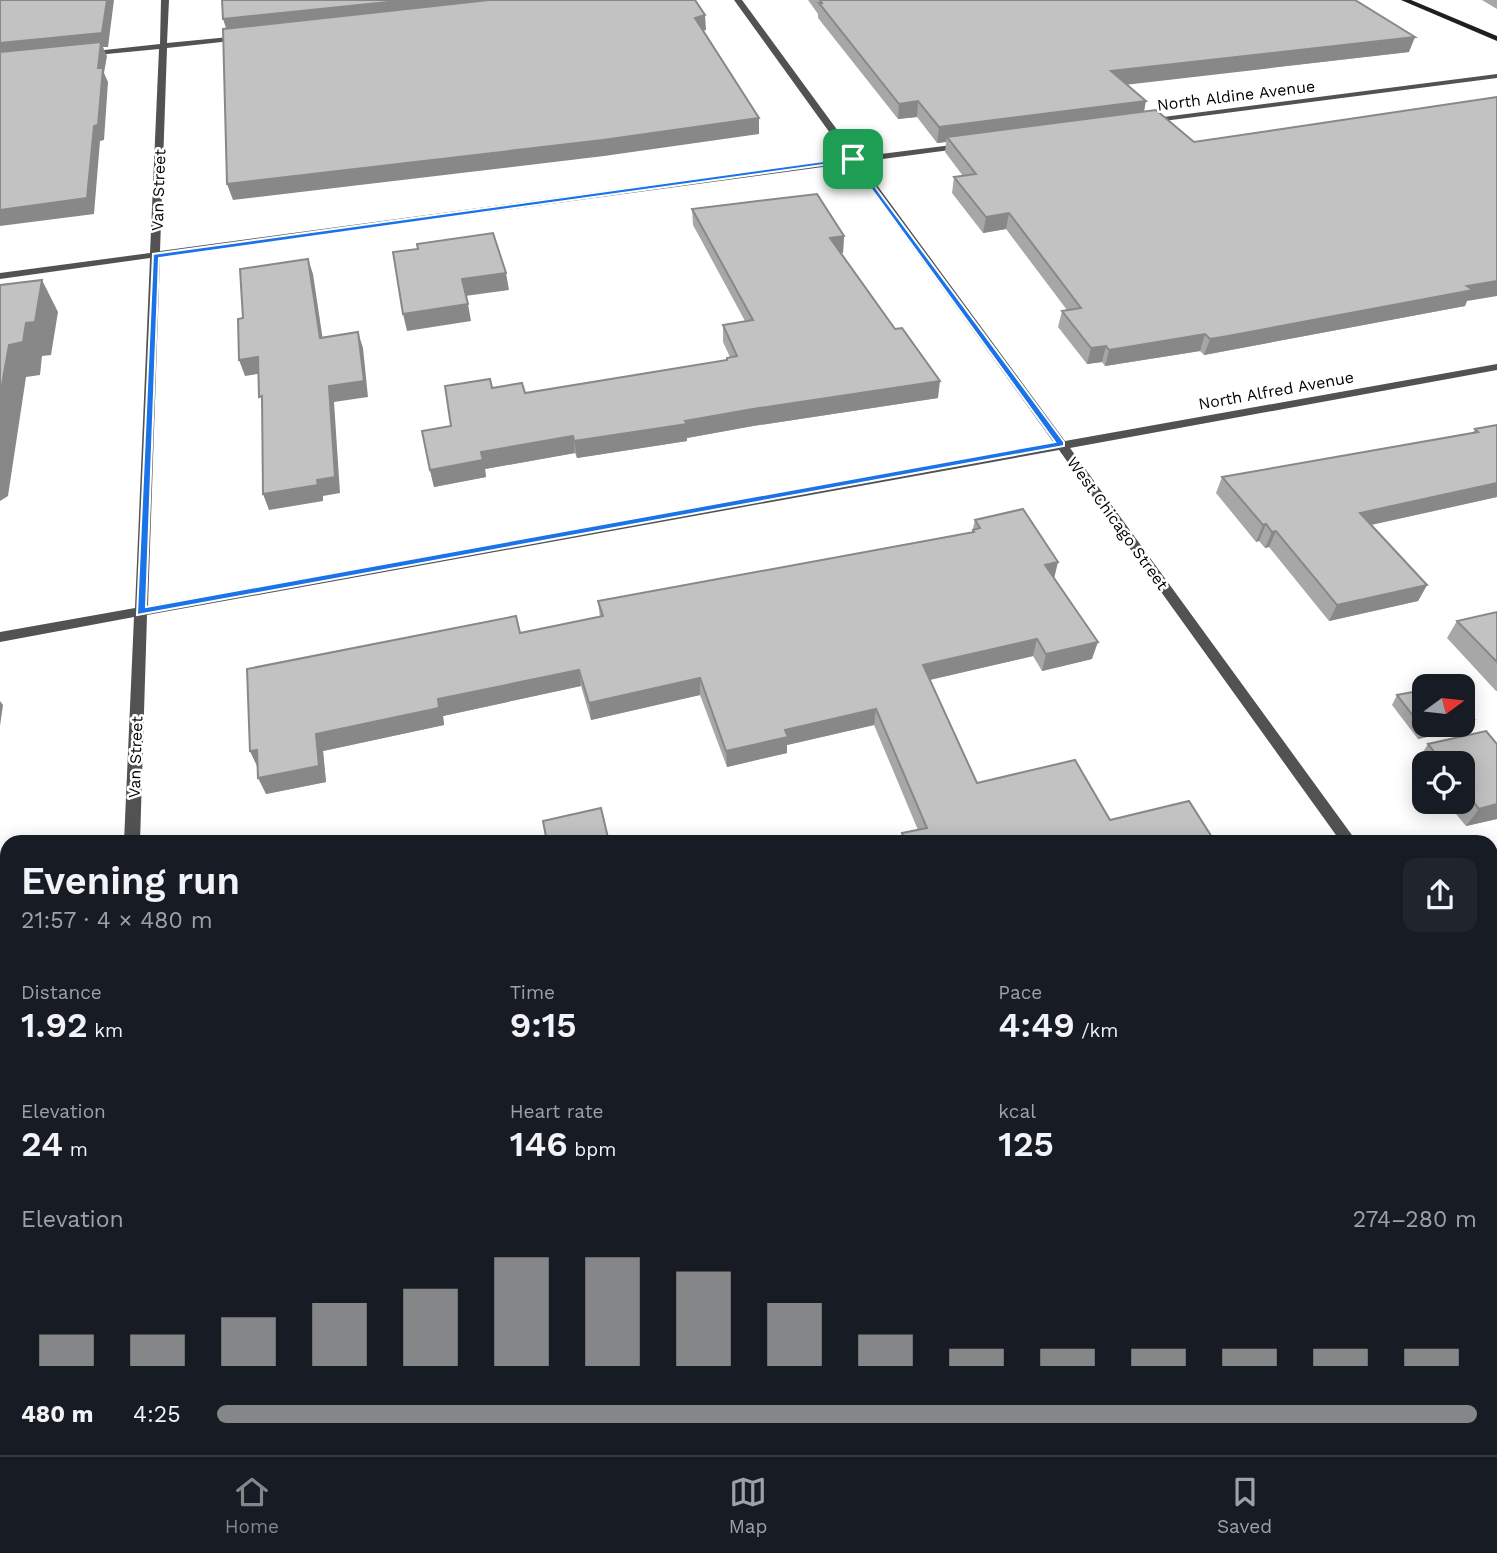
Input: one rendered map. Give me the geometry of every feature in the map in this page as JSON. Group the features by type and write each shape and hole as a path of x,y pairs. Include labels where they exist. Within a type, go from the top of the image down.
{"main road":[{"path":"1405,0 1497,39"}],"street":[{"name":"Van Street","path":"132,835 165,0"},
{"name":"West Chicago Street","path":"738,0 1345,835"},
{"path":"76,55 247,37"},
{"name":"North Aldine Avenue","path":"1143,121 1497,76"},
{"path":"0,276 980,143"},
{"name":"North Alfred Avenue","path":"0,637 1497,367"}],"building":[{"path":"0,0 107,0 102,33 0,43"},
{"path":"222,0 408,0 223,19"},
{"path":"489,0 695,0 705,15 695,18 759,118 603,140 227,184 223,29"},
{"path":"820,0 1355,0 1415,37 1111,71 1146,101 939,127 918,101 899,104 819,3 822,3"},
{"path":"101,42 98,68 103,68 98,125 94,126 87,198 0,210 0,52"},
{"path":"1497,97 1497,281 1467,286 1473,290 1228,336 1210,339 1205,334 1109,350 1106,346 1091,348 1062,311 1081,308 1009,213 986,217 954,177 976,174 947,137 1156,110 1194,142"},
{"path":"817,194 844,236 830,238 895,329 902,328 940,381 753,409 685,421 687,424 574,441 573,436 481,452 483,460 430,470 422,431 451,426 445,386 490,379 492,388 522,383 525,393 727,360 737,356 723,325 753,320 692,209"},
{"path":"493,233 506,273 462,279 468,304 403,314 393,252 418,249 417,244"},
{"path":"308,259 320,338 358,332 364,381 329,386 335,477 317,480 318,485 263,494 262,396 259,397 258,357 239,360 238,319 243,318 240,269"},
{"path":"42,280 35,322 26,323 23,342 9,345 0,396 0,285"},
{"path":"1497,425 1497,483 1360,513 1427,585 1337,605 1276,531 1272,532 1266,524 1263,525 1222,477 1478,432 1475,429"},
{"path":"1023,509 1058,562 1045,565 1098,642 1046,654 1037,639 923,665 977,783 1075,760 1110,820 1189,801 1211,835 903,835 902,833 927,828 876,709 785,730 788,737 726,751 700,678 589,703 579,670 438,699 439,708 316,734 319,766 258,778 257,750 250,751 247,669 516,616 520,633 603,616 598,601 974,532 973,530 980,528 975,520"},
{"path":"1497,612 1497,662 1457,621"},
{"path":"1412,692 1412,714 1397,695"},
{"path":"1486,731 1497,744 1497,804 1479,809 1475,804 1475,751 1434,751 1428,744 1459,737 1475,737 1475,733"},
{"path":"601,808 607,835 546,835 543,821"}],"route":[{"path":"853,159 1061,444 141,612 155,256 853,159"}]}
